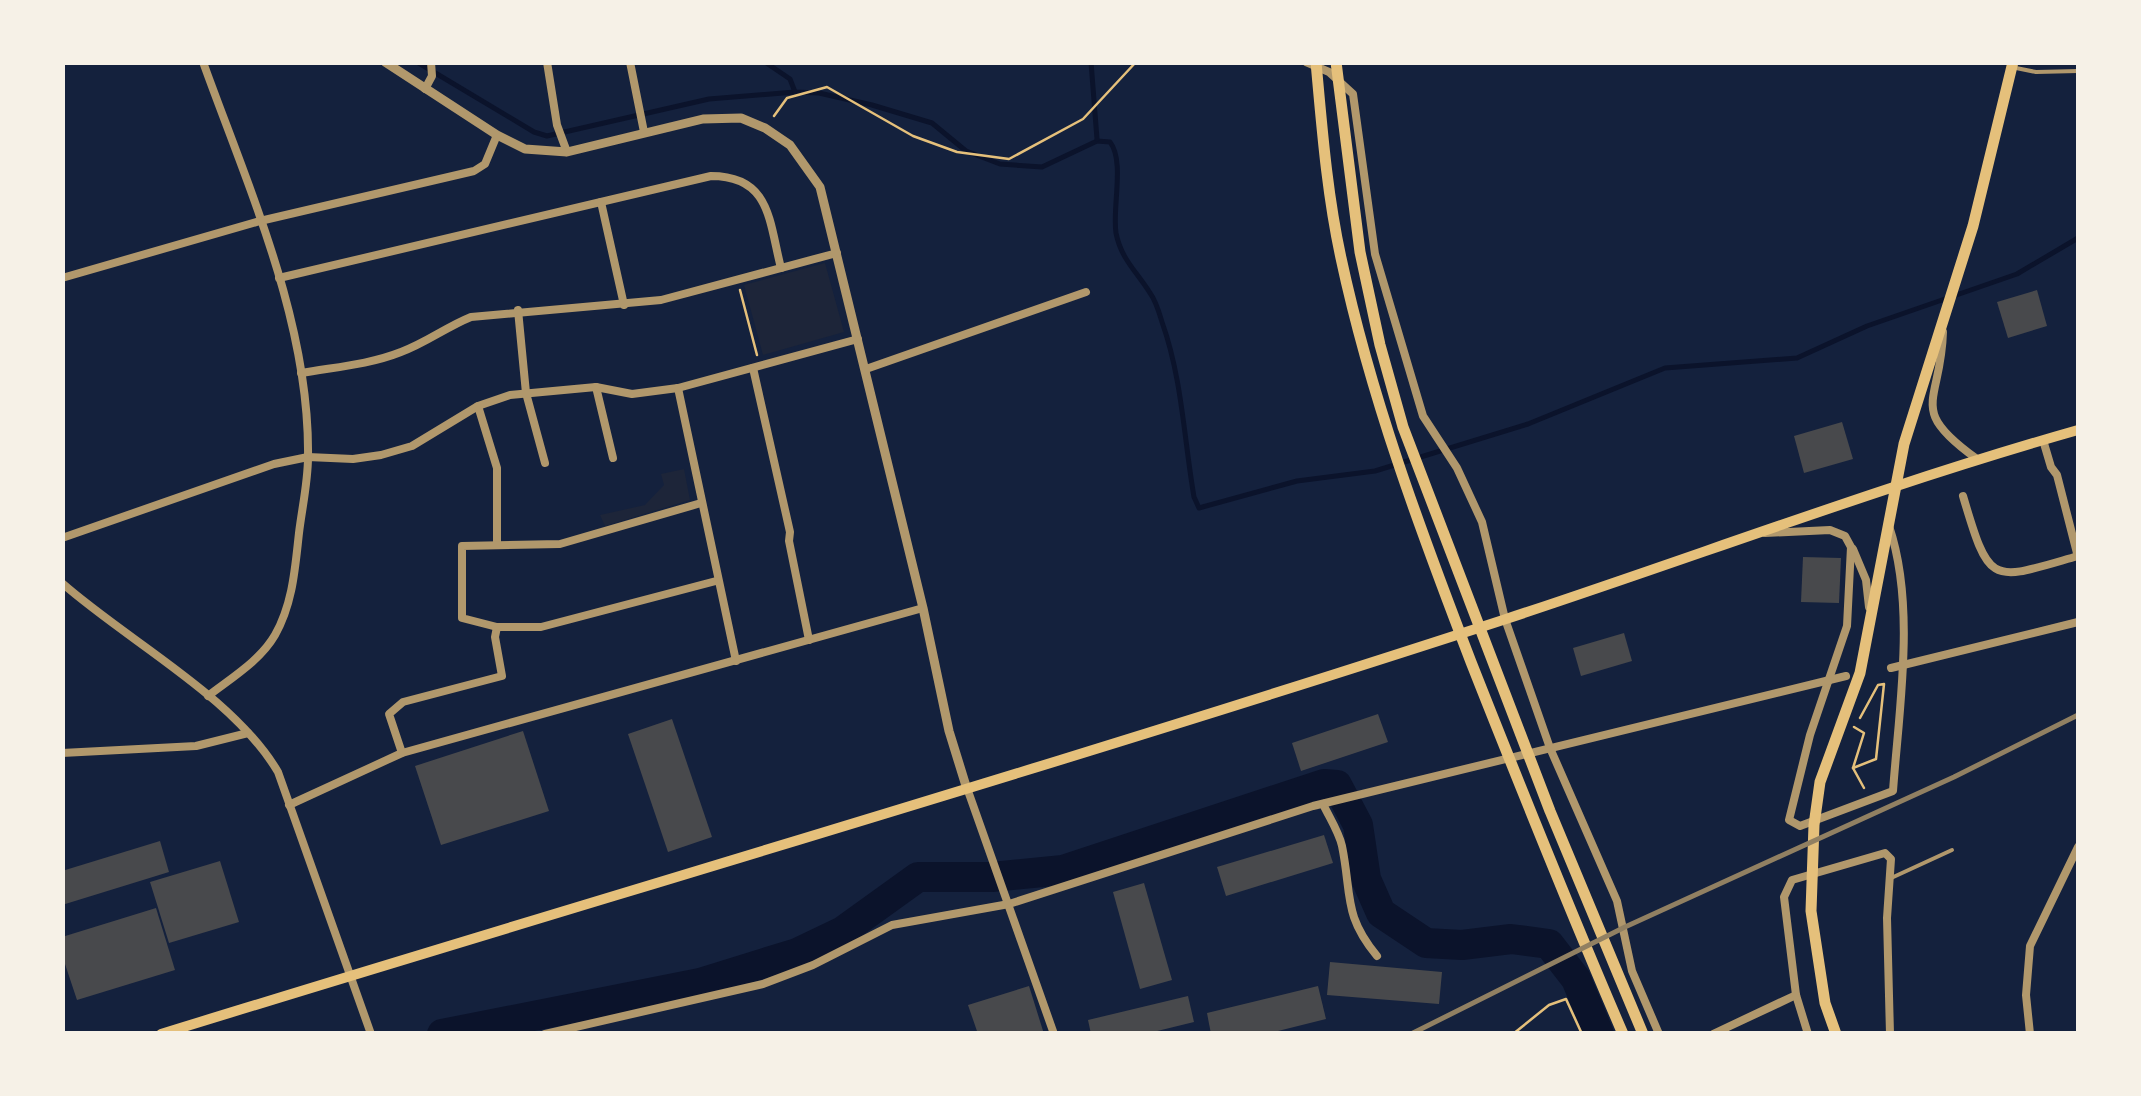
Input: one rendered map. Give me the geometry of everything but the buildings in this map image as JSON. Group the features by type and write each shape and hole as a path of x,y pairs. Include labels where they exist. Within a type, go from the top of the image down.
{"main road":[{"path":"1316,62 1340,255 1386,432 1531,816 1624,1034"},
{"path":"1336,62 1360,252 1403,426 1550,811 1643,1034"},
{"path":"1836,1034 1826,1003 1812,910 1814,825 1820,782 1853,696 1871,627 1904,444 1973,226 2010,64"},
{"path":"161,1034 1504,619 1977,459 2078,430"}],"street":[{"path":"203,62 280,278 300,373 308,457 295,577 286,610 261,654 208,696"},
{"path":"385,62 525,150 567,152 703,119 741,118 765,128 790,146 820,187 923,608 949,731 1054,1034"},
{"path":"425,89 432,76 431,62"},
{"path":"547,62 557,125 567,152"},
{"path":"630,62 644,132"},
{"path":"1306,62 1329,72 1352,94 1376,254 1423,416 1457,468 1482,522 1504,619 1550,748 1617,901 1632,972 1659,1034"},
{"path":"62,278 260,221 474,171 485,164 497,135"},
{"path":"280,278 711,176 742,180 756,189 765,204 781,268"},
{"path":"602,202 624,305"},
{"path":"300,373 380,360 471,317 662,300 837,254"},
{"path":"866,369 1086,292"},
{"path":"518,310 526,393 544,462"},
{"path":"1943,317 1942,363 1932,395 1932,411 1938,427 1977,459"},
{"path":"62,538 274,464 308,457 353,459 412,446 478,406 510,395 596,387 632,394 678,388 858,339"},
{"path":"756,367 809,640"},
{"path":"596,387 612,458"},
{"path":"678,388 736,661"},
{"path":"478,406 497,468 498,545"},
{"path":"1963,496 1986,562 2002,574 2078,557 2057,475 2050,467 2043,440"},
{"path":"701,504 560,544 462,546 462,618 497,627 541,626 716,581"},
{"path":"1851,547 1847,626 1810,735 1789,820 1800,826 1893,791 1902,666 1898,553 1890,526"},
{"path":"1753,534 1830,530 1845,536 1866,580 1871,627"},
{"path":"62,583 208,696 264,749 278,772 372,1034"},
{"path":"289,804 402,753 923,608"},
{"path":"1891,668 2078,622"},
{"path":"402,753 389,714 403,702 502,676 495,637 497,627"},
{"path":"545,1034 763,984 813,965 892,925 1009,904 1323,804 1846,676"},
{"path":"62,753 196,746 248,732"},
{"path":"1323,804 1342,842 1350,914 1377,956"},
{"path":"2030,1034 2026,995 2030,946 2078,847"},
{"path":"1808,1034 1796,995 1784,896 1792,880 1886,853 1891,859 1887,954 1890,1034"},
{"path":"1713,1034 1796,995"}],"lane":[{"path":"2010,64 2036,72 2078,71"},
{"path":"1889,879 1952,850"}],"path":[{"path":"765,128 786,98 826,88 913,136 957,152 1009,158 1083,119 1136,62"},
{"path":"738,280 756,367"},
{"path":"1853,768 1876,758 1884,684 1878,686 1855,727"},
{"path":"1864,732 1853,768 1871,800"},
{"path":"1513,1034 1549,1005 1566,999 1582,1034"}],"shaded area":[{"path":"825,263 844,332 763,355 744,285"},
{"path":"684,469 690,500 605,526 600,515 645,505 664,485 661,474"}],"waterway":[{"path":"417,62 547,136 709,99 795,92"},
{"path":"765,62 790,79 795,92 819,93 932,123 966,151 1000,164 1042,167 1097,141 1110,142 1117,161 1118,242 1154,300 1169,343 1199,508 1297,481 1375,471 1528,424 1665,368 1797,358 1867,326 2017,274 2078,238"},
{"path":"1091,62 1097,139"},
{"path":"442,1034 700,983 797,953 843,931 918,877 992,877 1063,870 1324,784 1337,785 1358,825 1366,879 1381,913 1426,943 1462,945 1511,939 1549,944 1576,979 1599,1034"}],"railway":[{"path":"1411,1034 1625,927 1954,777 2078,715"}]}
